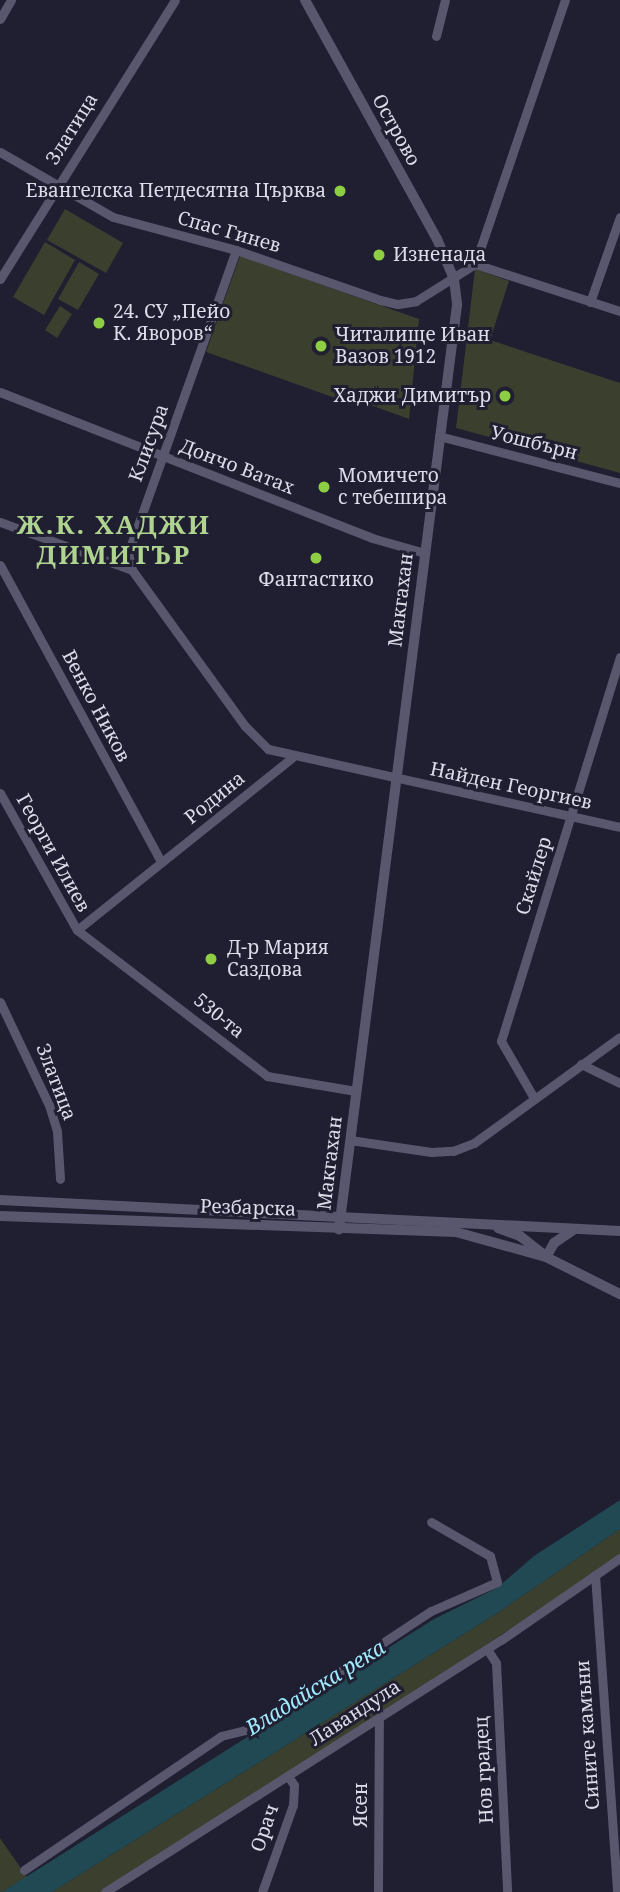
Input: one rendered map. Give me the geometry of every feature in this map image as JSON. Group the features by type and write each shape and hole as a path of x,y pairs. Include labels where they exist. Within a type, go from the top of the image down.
{"street":[{"path":"0,19 11,0"},
{"name":"Златица","path":"0,279 175,0"},
{"name":"Острово","path":"305,0 454,279"},
{"path":"436,36 445,0"},
{"path":"454,279 475,264 565,0"},
{"name":"Спас Гинев","path":"0,152 113,217 236,250 380,300 398,304 416,301 454,279"},
{"path":"590,302 620,217"},
{"name":"Клисура","path":"132,570 128,553 236,250"},
{"path":"475,264 620,312"},
{"name":"Макгахан","path":"339,1229 456,316 454,279"},
{"name":"Дончо Ватах","path":"0,392 372,538 425,553"},
{"name":"Уошбърн","path":"439,436 620,483"},
{"path":"0,522 132,570 245,726 268,749 292,758 396,780"},
{"name":"Венко Ников","path":"0,565 161,862"},
{"name":"Скайлер","path":"534,1098 501,1041 620,657"},
{"name":"Родина","path":"76,930 292,758"},
{"name":"Найден Георгиев","path":"396,780 620,827"},
{"name":"Георги Илиев","path":"0,793 76,930"},
{"name":"530-та","path":"76,930 267,1076 356,1091"},
{"name":"Златица","path":"0,1002 49,1105 57,1132 60,1179"},
{"path":"350,1140 431,1152 453,1151 474,1143 620,1037"},
{"path":"582,1064 620,1083"},
{"name":"Резбарска","path":"0,1200 620,1231"},
{"name":"Резбарска","path":"0,1216 466,1234 546,1257"},
{"name":"Резбарска","path":"486,1224 520,1236 546,1257"},
{"path":"576,1228 554,1243 546,1257 620,1294"},
{"path":"24,1870 221,1736 254,1728 431,1611 497,1582 490,1556 431,1522"},
{"name":"Лавандула","path":"105,1892 487,1649 620,1558"},
{"name":"Сините камъни","path":"595,1575 615,1803 617,1892"},
{"name":"Нов градец","path":"487,1649 496,1663 507,1892"},
{"name":"Ясен","path":"378,1892 379,1719"},
{"name":"Орач","path":"262,1892 293,1805 293,1785 288,1776"}],"shaded area":[{"path":"65,209 123,243 106,273 47,240"},
{"path":"45,242 75,260 44,315 13,297"},
{"path":"240,256 419,319 409,419 351,398 349,403 206,352"},
{"path":"79,262 99,274 78,310 58,299"},
{"path":"475,269 509,281 490,340 620,383 620,473 456,428"},
{"path":"60,306 72,314 57,338 45,330"},
{"path":"620,1500 620,1529 499,1612 52,1892 2,1892 434,1619 497,1588 534,1556"},
{"path":"620,1529 620,1558 105,1892 52,1892 499,1612"},
{"path":"0,1838 27,1877 2,1892 0,1892"}],"place":[{"name":"Евангелска Петдесятна Църква","path":"340,191"},
{"name":"Изненада","path":"379,255"},
{"name":"24. СУ „Пейо К. Яворов“","path":"99,323"},
{"name":"Читалище Иван Вазов 1912","path":"321,346"},
{"name":"Хаджи Димитър","path":"505,396"},
{"name":"Момичето с тебешира","path":"324,487"},
{"name":"Фантастико","path":"316,558"},
{"name":"Д-р Мария Саздова","path":"211,959"}],"district":[{"name":"Ж.К. ХАДЖИ ДИМИТЪР","path":"114,540"}],"water label":[{"name":"Владайска река","path":"315,1687"}]}
